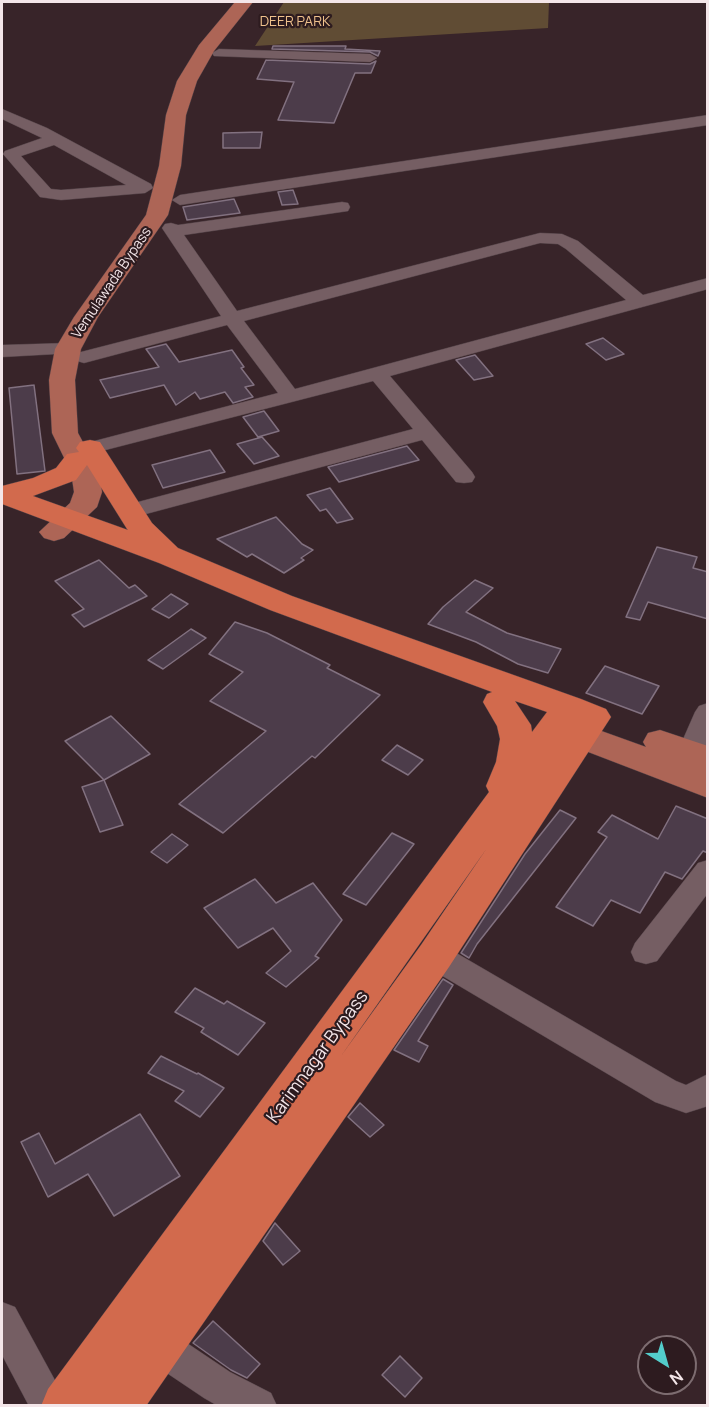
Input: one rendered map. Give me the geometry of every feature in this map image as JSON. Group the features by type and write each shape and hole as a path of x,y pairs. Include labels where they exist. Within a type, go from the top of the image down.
{"highway":[{"path":"3,500 56,479 73,469 84,454 131,511 142,529 170,556"},
{"path":"3,500 499,702 576,721"},
{"path":"70,529 170,556 576,721"},
{"path":"490,819 513,762 517,739 514,725 499,702"},
{"path":"117,1406 435,956 576,721"},
{"name":"Karimnagar Bypass","path":"65,1406 490,819 576,721"}],"main road":[{"name":"Vemulawada Bypass","path":"70,529 100,493 100,479 84,454 65,433 62,380 76,353 86,317 146,234 157,215 176,115 187,81 206,49 244,2"},
{"name":"Vemulawada Bypass","path":"163,192 187,165 192,115 202,81 219,53 258,2"},
{"name":"Vemulawada Bypass","path":"76,353 105,319 172,230 163,192"},
{"path":"576,721 699,757"},
{"path":"576,721 708,785"}],"street":[{"path":"219,53 370,58"},
{"path":"2,114 163,192"},
{"path":"55,139 11,154 46,193 61,195 163,192 708,120"},
{"path":"290,396 233,320 172,230 342,207"},
{"path":"2,351 76,353 233,320 540,238 553,237 572,245 640,302"},
{"path":"84,454 699,286 708,300"},
{"path":"377,374 464,477"},
{"path":"131,511 427,432"},
{"path":"699,757 708,712"},
{"path":"646,952 708,871"},
{"path":"435,956 666,1092 686,1099 702,1094 708,1088"},
{"path":"2,1320 50,1406"},
{"path":"159,1346 217,1385 258,1406"}],"green space":[{"name":"DEER PARK","path":"284,2 549,2 548,28 255,46"}],"building":[{"path":"273,46 346,46 345,49 380,51 378,56 370,52 272,49"},
{"path":"266,60 370,64 376,61 371,73 355,73 334,123 278,120 294,82 257,79"},
{"path":"262,132 260,148 223,148 223,133"},
{"path":"293,190 298,204 282,205 278,192"},
{"path":"234,199 240,213 187,220 183,207"},
{"path":"603,338 624,354 606,360 586,344"},
{"path":"166,344 179,362 232,350 244,367 241,368 254,385 245,387 253,397 233,403 225,392 200,399 195,392 176,405 164,385 110,398 100,380 159,367 146,349"},
{"path":"475,355 493,376 474,380 456,360"},
{"path":"34,385 45,471 17,474 9,388"},
{"path":"264,411 279,431 258,437 243,417"},
{"path":"262,437 279,456 254,464 237,444"},
{"path":"407,446 419,460 339,482 328,467"},
{"path":"210,450 225,472 163,488 152,465"},
{"path":"330,488 353,519 337,523 326,509 320,511 307,495"},
{"path":"276,517 302,544 313,550 301,558 304,560 284,573 252,554 247,557 217,539"},
{"path":"657,547 697,557 693,568 708,572 708,619 648,602 640,620 626,617"},
{"path":"99,560 129,588 135,585 147,596 84,627 72,615 84,609 55,581"},
{"path":"475,580 493,588 466,612 507,633 561,649 548,673 518,664 476,642 428,624 443,607"},
{"path":"171,594 188,604 169,618 152,609"},
{"path":"235,622 267,633 330,665 327,668 380,695 315,758 312,756 223,833 179,804 266,731 210,701 243,672 209,654"},
{"path":"191,629 206,638 163,669 148,660"},
{"path":"605,666 659,686 642,714 586,693"},
{"path":"111,716 150,754 104,780 65,741"},
{"path":"397,745 423,760 408,775 382,760"},
{"path":"104,780 123,825 100,832 82,787"},
{"path":"676,806 708,819 708,853 703,851 682,879 665,872 640,913 611,900 593,926 556,907 607,837 598,832 612,815 658,839"},
{"path":"560,810 576,818 477,944 469,958 461,953 525,854"},
{"path":"392,833 414,844 366,905 343,894"},
{"path":"172,834 188,845 167,863 151,852"},
{"path":"255,879 276,903 313,883 342,920 315,956 319,958 286,987 266,973 291,951 273,928 238,948 204,908"},
{"path":"443,979 453,985 418,1041 428,1046 419,1062 394,1050"},
{"path":"195,988 224,1004 227,1001 265,1023 238,1055 201,1032 204,1028 175,1012"},
{"path":"161,1056 224,1088 200,1117 175,1101 184,1091 148,1073"},
{"path":"360,1103 384,1125 370,1137 348,1117"},
{"path":"140,1114 180,1176 114,1216 88,1174 48,1197 21,1142 39,1133 55,1164"},
{"path":"275,1223 300,1251 283,1265 263,1241"},
{"path":"213,1321 260,1364 247,1378 231,1370 193,1343"},
{"path":"400,1356 422,1378 405,1397 382,1375"}]}
